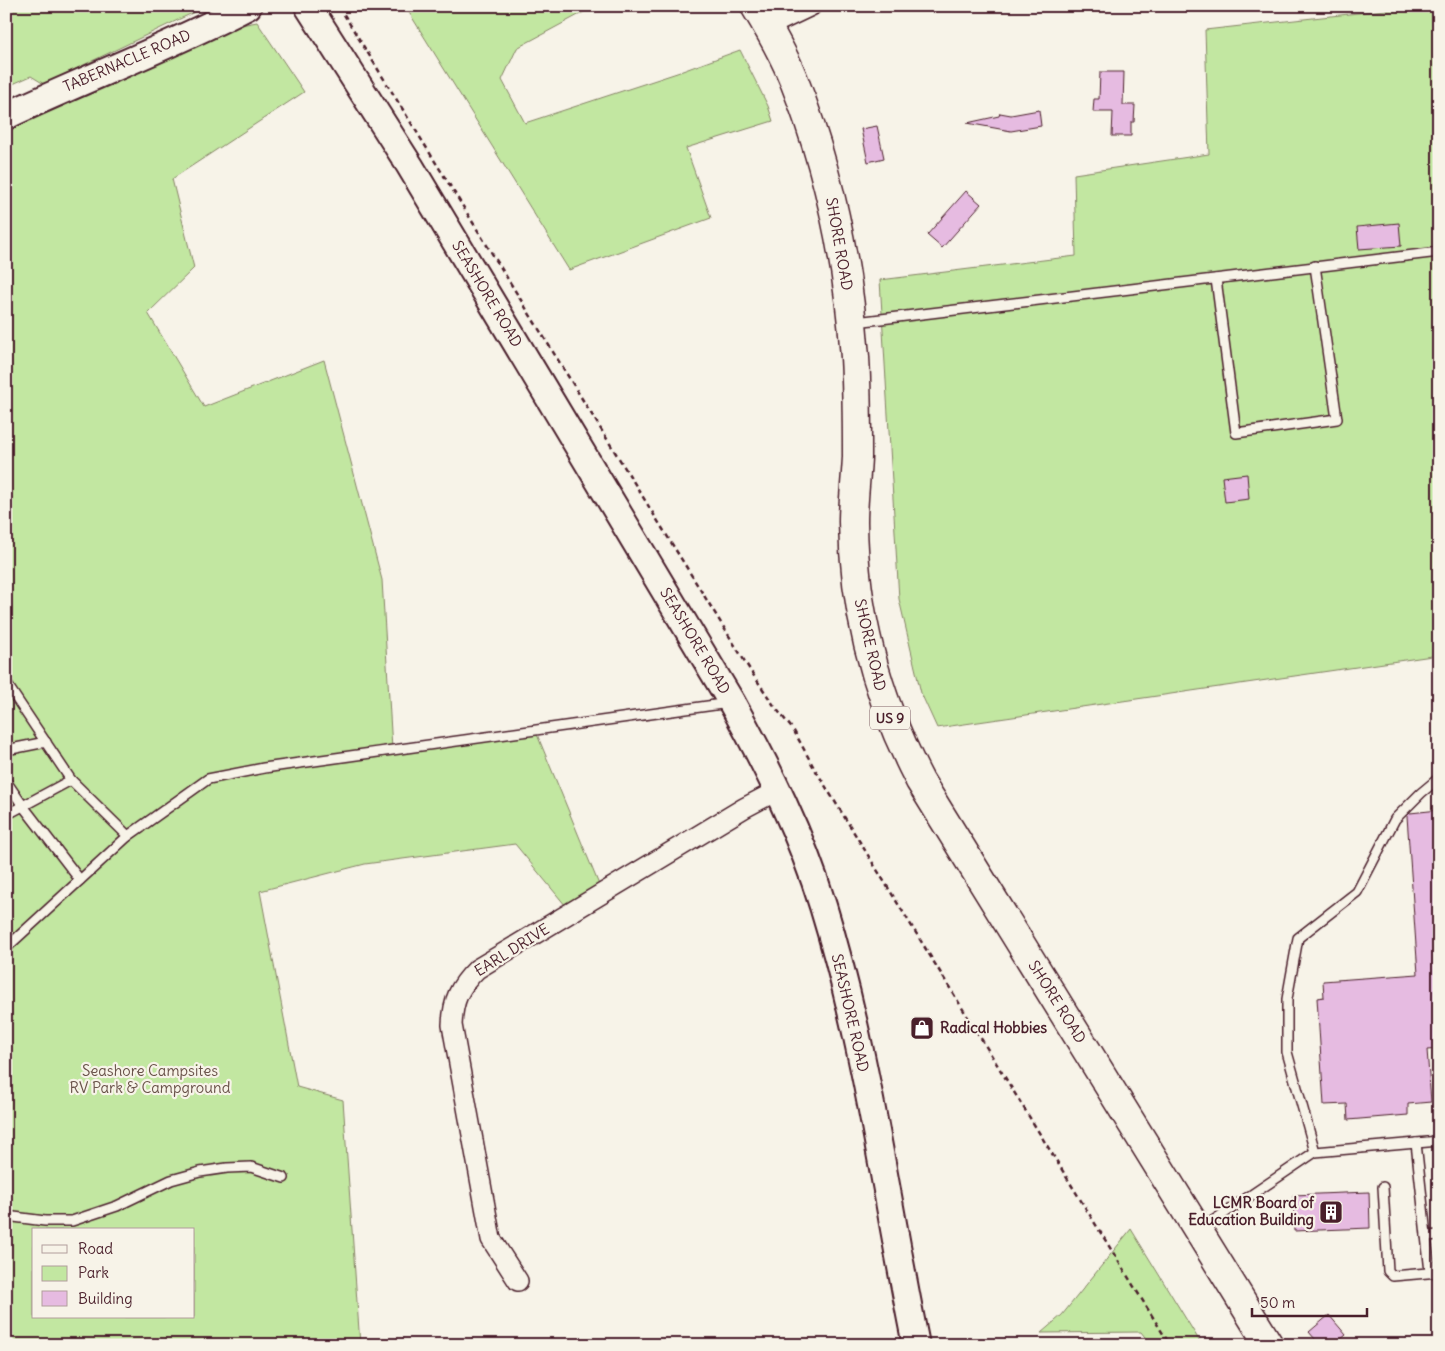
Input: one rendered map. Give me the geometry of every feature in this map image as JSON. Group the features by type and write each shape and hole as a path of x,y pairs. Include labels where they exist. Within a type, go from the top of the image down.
{"main road":[{"name":"SHORE ROAD","path":"761,16 792,76 817,145 839,237 852,323 857,407 857,459 853,520 854,557 859,603 868,649 890,719 920,781 1269,1345"}],"street":[{"name":"TABERNACLE ROAD","path":"6,116 56,92 220,21 248,6"},
{"name":"SEASHORE ROAD","path":"308,6 410,166 732,703 757,747 778,790 799,840 822,904 836,953 868,1090 916,1345"},
{"path":"761,16 811,6"},
{"name":"EARL DRIVE","path":"518,1281 491,1239 452,1026 453,1009 457,994 466,980 477,969 744,808 778,790"}],"lane":[{"path":"852,323 1439,252"},
{"path":"1216,279 1236,433 1337,419 1315,266"},
{"path":"6,683 71,780 128,836"},
{"path":"6,948 128,836 208,779 264,768 732,703"},
{"path":"6,750 46,742"},
{"path":"1315,1152 1288,1052 1287,999 1298,938 1357,892 1395,819 1439,778"},
{"path":"6,815 71,780"},
{"path":"6,781 80,880"},
{"path":"1199,1231 1315,1152 1439,1141"},
{"path":"1383,1187 1388,1271 1393,1276 1434,1272 1426,1236 1416,1143"},
{"path":"6,1216 46,1221 72,1221 117,1206 171,1180 200,1172 251,1167 284,1178"},
{"path":"1426,1236 1439,1235"}],"path":[{"path":"341,6 343,13 747,664 775,707 794,731 818,774 1170,1345"}],"green space":[{"path":"6,6 207,6 44,84 31,76 6,87"},
{"path":"405,6 420,6 422,9 432,6 595,6 517,48 502,80 525,123 677,73 740,50 768,106 773,121 686,148 711,218 569,270"},
{"path":"1421,6 1439,6 1439,655 937,728 921,693 899,599 880,280 1076,256 1074,174 1209,154 1205,30"},
{"name":"Seashore Campsites RV Park & Campground","path":"257,22 304,92 172,179 194,268 148,313 204,407 324,360 382,580 392,749 534,727 602,892 570,911 515,844 365,864 260,891 297,1087 343,1100 360,1345 6,1345 6,129 214,30"},
{"path":"1131,1229 1202,1345 1151,1345 1141,1332 1041,1333 1062,1315"}],"building":[{"path":"1100,72 1124,72 1123,105 1135,105 1134,122 1131,122 1131,136 1112,136 1113,112 1093,112 1094,99 1099,99"},
{"path":"1039,110 1041,126 1011,131 967,123 999,116 1000,113 1011,115"},
{"path":"877,126 884,158 868,162 861,129"},
{"path":"966,191 981,204 942,248 927,235"},
{"path":"1399,223 1401,246 1359,249 1357,227"},
{"path":"1247,474 1249,499 1225,502 1222,477"},
{"path":"1439,810 1439,1049 1427,1050 1431,1102 1408,1104 1408,1115 1348,1120 1347,1104 1324,1105 1317,998 1324,997 1323,981 1418,974 1407,816 1410,813"},
{"name":"LCMR Board of Education Building","path":"1369,1192 1370,1228 1294,1231 1293,1195"},
{"path":"1329,1315 1346,1335 1334,1345 1320,1345 1309,1332"}],"place":[{"name":"Radical Hobbies","path":"922,1028"},
{"name":"LCMR Board of Education Building","path":"1331,1212"}]}
